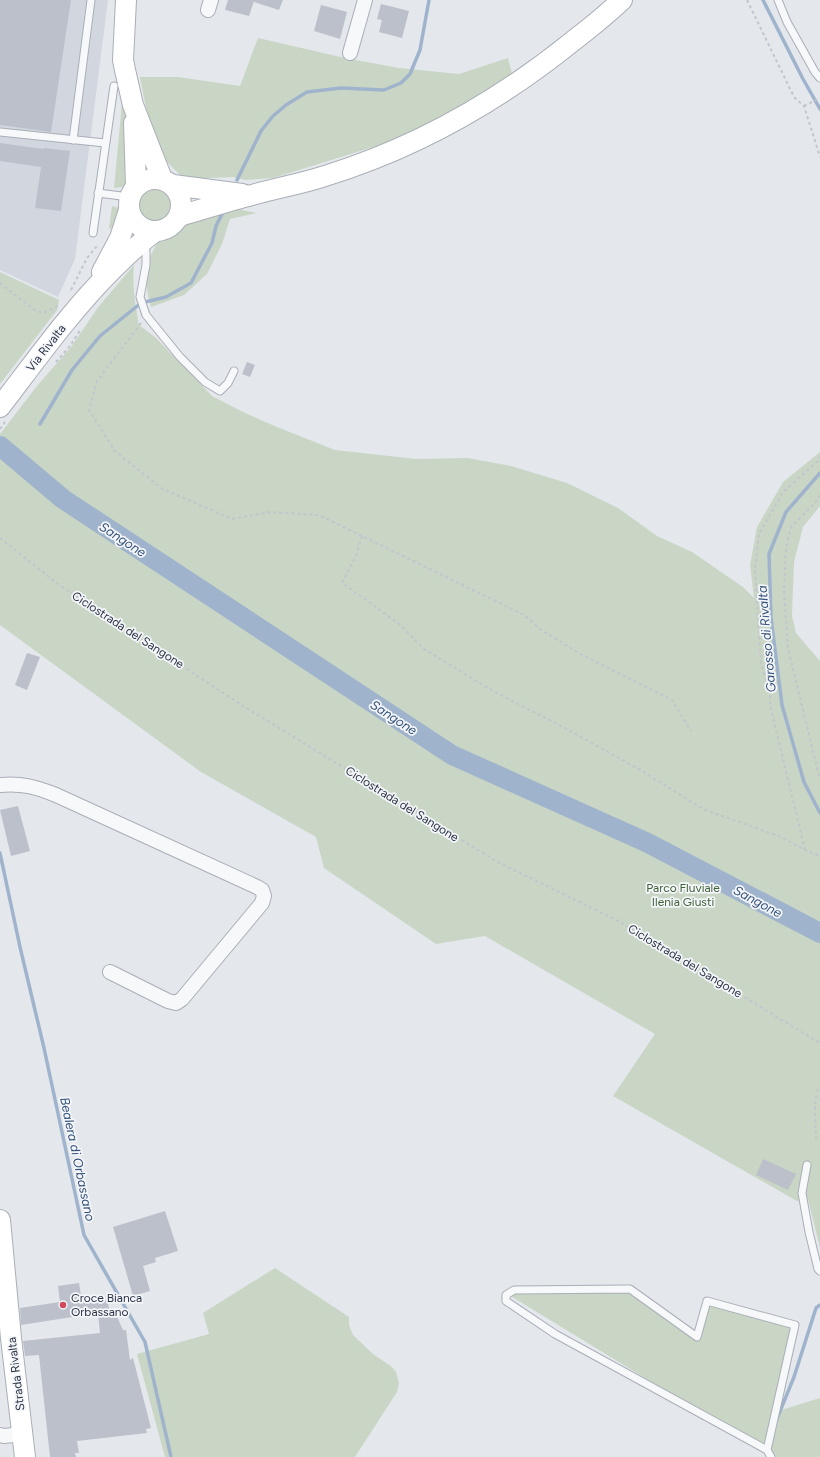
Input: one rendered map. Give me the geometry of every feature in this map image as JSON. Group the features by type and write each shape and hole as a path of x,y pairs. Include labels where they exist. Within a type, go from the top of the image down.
{"street":[{"path":"126,0 123,60 133,105 168,182 180,194 182,205 180,216 250,195 325,177 385,155 444,127 499,95 546,63 622,0"},
{"path":"350,53 365,0"},
{"path":"133,105 132,218 138,226 147,230 156,231"},
{"path":"131,198 148,179 250,195"},
{"name":"Via Rivalta","path":"93,290 120,238 131,198"},
{"name":"Via Rivalta","path":"0,407 74,311 93,290 138,244 156,231 170,227 180,216"},
{"path":"0,785 23,785 36,787 56,795 262,890 264,896 262,903 182,1000 176,1003 168,1001 110,972"},
{"name":"Strada Rivalta","path":"0,1220 11,1338 7,1437 25,1457"}],"lane":[{"path":"73,140 91,0"},
{"path":"778,0 787,22 815,72 820,78"},
{"path":"92,233 114,86"},
{"path":"0,132 105,143"},
{"path":"98,193 131,198"},
{"path":"138,244 146,252 146,265 140,298 146,316 180,357 205,382 220,391 228,383 234,371"},
{"path":"807,1165 802,1193 809,1232 818,1269 820,1271"},
{"path":"767,1450 795,1325 707,1301 697,1336 630,1290 514,1290 506,1295 506,1301 554,1334 767,1450 771,1457"}],"path":[{"path":"747,0 794,97 804,106 820,157"},
{"path":"804,106 820,98"},
{"path":"146,316 97,381 89,410 115,451 161,488 232,519 270,512 319,515 524,615 541,630 579,652 672,700 692,731"},
{"path":"805,850 770,705 770,692 761,664 756,570 759,534 783,492 818,461 820,457"},
{"path":"820,495 815,503 791,527 786,548 784,592 788,648 820,780"},
{"path":"362,536 356,556 342,583 398,623 424,649 493,691 561,726 642,771 703,809 781,837 815,855 820,856"},
{"name":"Ciclostrada del Sangone","path":"0,538 58,584 240,704 314,750 496,861 618,920 820,1043"},
{"path":"816,1140 815,1112 817,1090 820,1086"}],"shaded area":[{"path":"0,0 108,0 75,259 58,297 0,270"}],"green space":[{"path":"258,38 345,58 399,68 459,74 508,58 512,74 462,108 396,140 273,178 245,180 233,177 184,179 162,157 148,118 140,77 178,77 240,86"},
{"path":"122,103 127,119 130,179 123,187 114,188"},
{"path":"155,187 167,192 172,204 167,216 155,221 143,216 138,204 143,192"},
{"path":"112,206 119,208 118,225 109,229"},
{"path":"232,208 257,213 230,219 222,244 207,274 184,295 151,307 145,279 151,255 160,237 180,226 194,215"},
{"name":"Parco Fluviale Ilenia Giusti","path":"134,265 134,295 139,325 155,337 212,396 245,413 335,450 416,459 468,458 511,466 567,483 618,508 657,536 692,552 743,587 754,598 750,565 757,527 783,482 820,452 820,506 803,527 794,562 792,616 796,633 820,661 820,1248 808,1199 797,1201 613,1096 655,1034 485,936 436,944 324,868 316,837 201,772 0,625 0,434 37,386 71,347 99,306"},
{"path":"0,272 59,300 57,310 0,384"},
{"path":"275,1268 349,1317 349,1325 353,1335 373,1354 392,1367 396,1372 399,1383 397,1392 355,1457 165,1457 137,1354 209,1334 203,1313"},
{"path":"629,1289 698,1338 709,1302 792,1324 763,1450 509,1295 514,1290"},
{"path":"820,1398 820,1457 773,1457 770,1452 781,1410"}],"building":[{"path":"0,0 71,0 51,132 0,125"},
{"path":"228,0 283,0 279,10 254,1 249,16 225,10"},
{"path":"381,4 409,11 402,38 379,32 382,20 377,19"},
{"path":"321,5 347,12 340,39 314,31"},
{"path":"0,143 70,151 61,211 35,208 41,167 0,161"},
{"path":"247,362 255,365 250,377 242,374"},
{"path":"27,653 40,657 27,690 15,685"},
{"path":"18,806 30,851 11,856 0,810"},
{"path":"763,1159 796,1174 788,1190 756,1175"},
{"path":"165,1211 178,1251 155,1258 156,1262 143,1266 150,1291 133,1296 113,1227"},
{"path":"79,1283 82,1303 108,1300 109,1311 114,1310 123,1330 126,1330 130,1360 133,1358 151,1428 146,1429 147,1433 77,1441 79,1453 75,1453 76,1457 50,1457 39,1355 25,1356 23,1341 100,1333 98,1313 21,1325 20,1308 60,1302 58,1286"}],"waterway":[{"name":"Bealera di Orbassano","path":"237,180 261,131 273,116 286,105 307,92 341,88 384,90 401,83 410,74 420,50 429,0"},
{"name":"Garosso di Rivalta","path":"763,0 820,109"},
{"name":"Bealera di Orbassano","path":"40,424 72,370 100,336 141,303 166,297 191,283 212,243 216,226 222,214"},
{"name":"Sangone","path":"0,446 63,499 452,755 648,843 820,933"},
{"name":"Garosso di Rivalta","path":"820,473 786,512 769,554 771,618 782,705 804,782 820,813"},
{"name":"Bealera di Orbassano","path":"0,853 84,1235 145,1342 171,1457"},
{"path":"776,1421 794,1377 816,1308 820,1305"}],"place":[{"name":"Croce Bianca Orbassano","path":"63,1305"}]}
